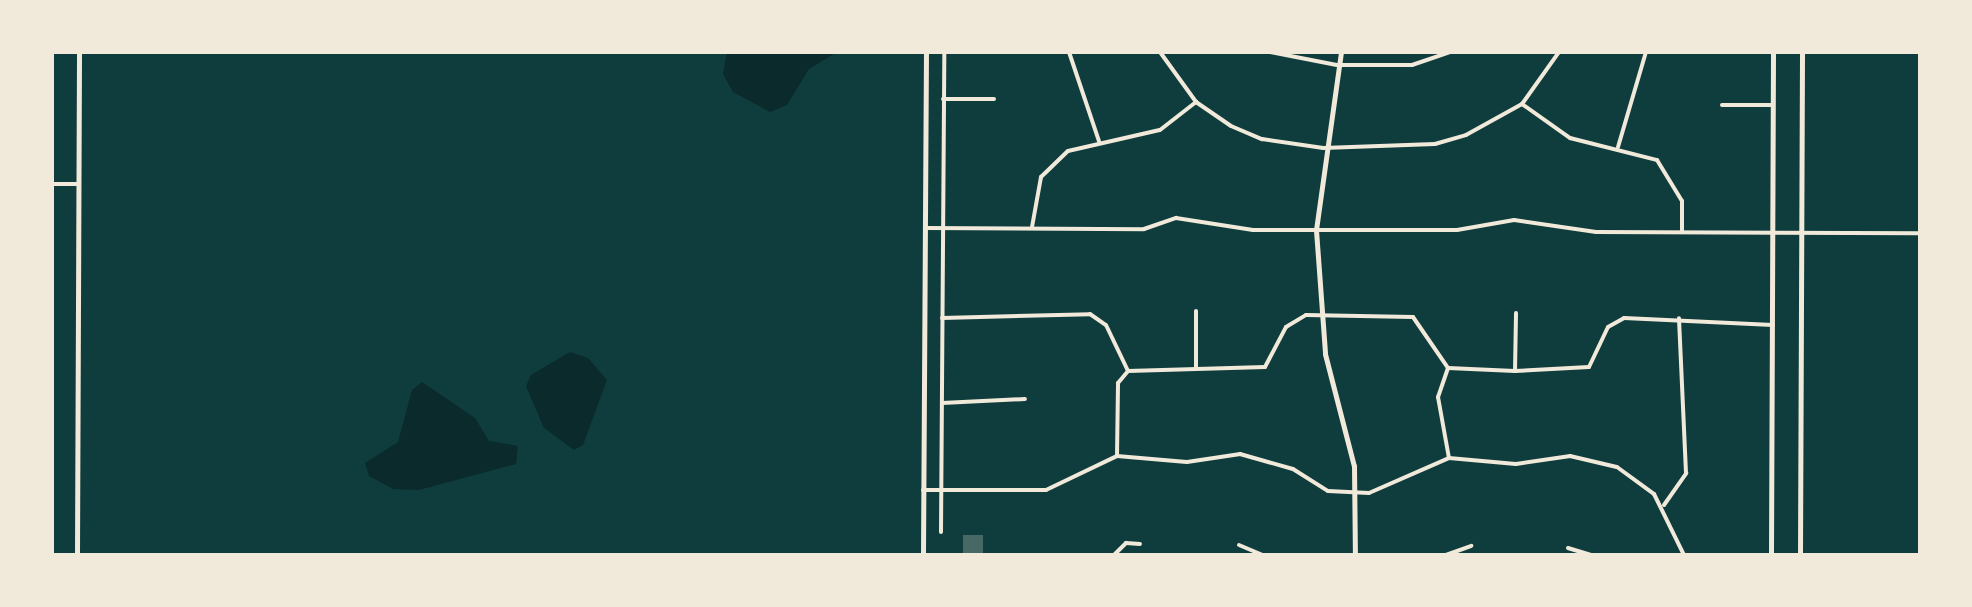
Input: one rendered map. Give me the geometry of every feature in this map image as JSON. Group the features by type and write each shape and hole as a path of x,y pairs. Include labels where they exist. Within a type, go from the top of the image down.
{"street":[{"path":"77,555 79,52"},
{"path":"923,555 926,52"},
{"path":"941,532 944,52"},
{"path":"1069,52 1099,141"},
{"path":"1160,52 1196,102 1262,139 1323,148 1435,144 1522,104 1559,52"},
{"path":"1270,52 1337,65 1412,65 1450,52"},
{"path":"1341,52 1323,148 1316,230 1320,316 1355,494 1355,555"},
{"path":"1618,147 1646,52"},
{"path":"1771,555 1773,52"},
{"path":"1800,555 1802,52"},
{"path":"943,99 994,99"},
{"path":"1032,227 1035,191 1049,168 1068,151 1099,141 1160,130 1196,102"},
{"path":"1522,104 1570,138 1642,152 1670,175 1682,201 1682,231"},
{"path":"1722,105 1772,105"},
{"path":"52,184 79,184"},
{"path":"925,228 1144,229 1176,218 1316,230 1457,230 1514,220 1596,232 1920,233"},
{"path":"1196,311 1196,369"},
{"path":"1515,371 1516,313"},
{"path":"942,318 1090,314 1106,325 1128,371"},
{"path":"1117,456 1118,383 1128,371 1265,367 1293,319 1320,316 1413,317 1448,368"},
{"path":"1448,368 1580,370 1596,358 1615,320 1679,318 1773,325"},
{"path":"1664,505 1686,473 1679,318"},
{"path":"1448,368 1438,397 1449,458"},
{"path":"942,403 1025,399"},
{"path":"923,490 1046,490 1117,456 1187,462 1253,455 1328,491 1355,494 1388,489 1449,458 1604,461 1664,505 1684,555"},
{"path":"1114,555 1126,543 1140,544"},
{"path":"1239,545 1262,555"},
{"path":"1446,555 1471,546"},
{"path":"1568,548 1591,555"}],"water":[{"path":"727,52 837,52 809,69 787,105 770,112 733,92 723,74"},
{"path":"570,352 588,358 607,380 583,445 574,450 544,428 526,386 531,375"},
{"path":"422,382 475,418 489,441 518,446 516,464 419,490 393,489 369,476 365,463 398,442 412,390"}],"building":[{"path":"963,535 983,535 983,555 963,555"}]}
